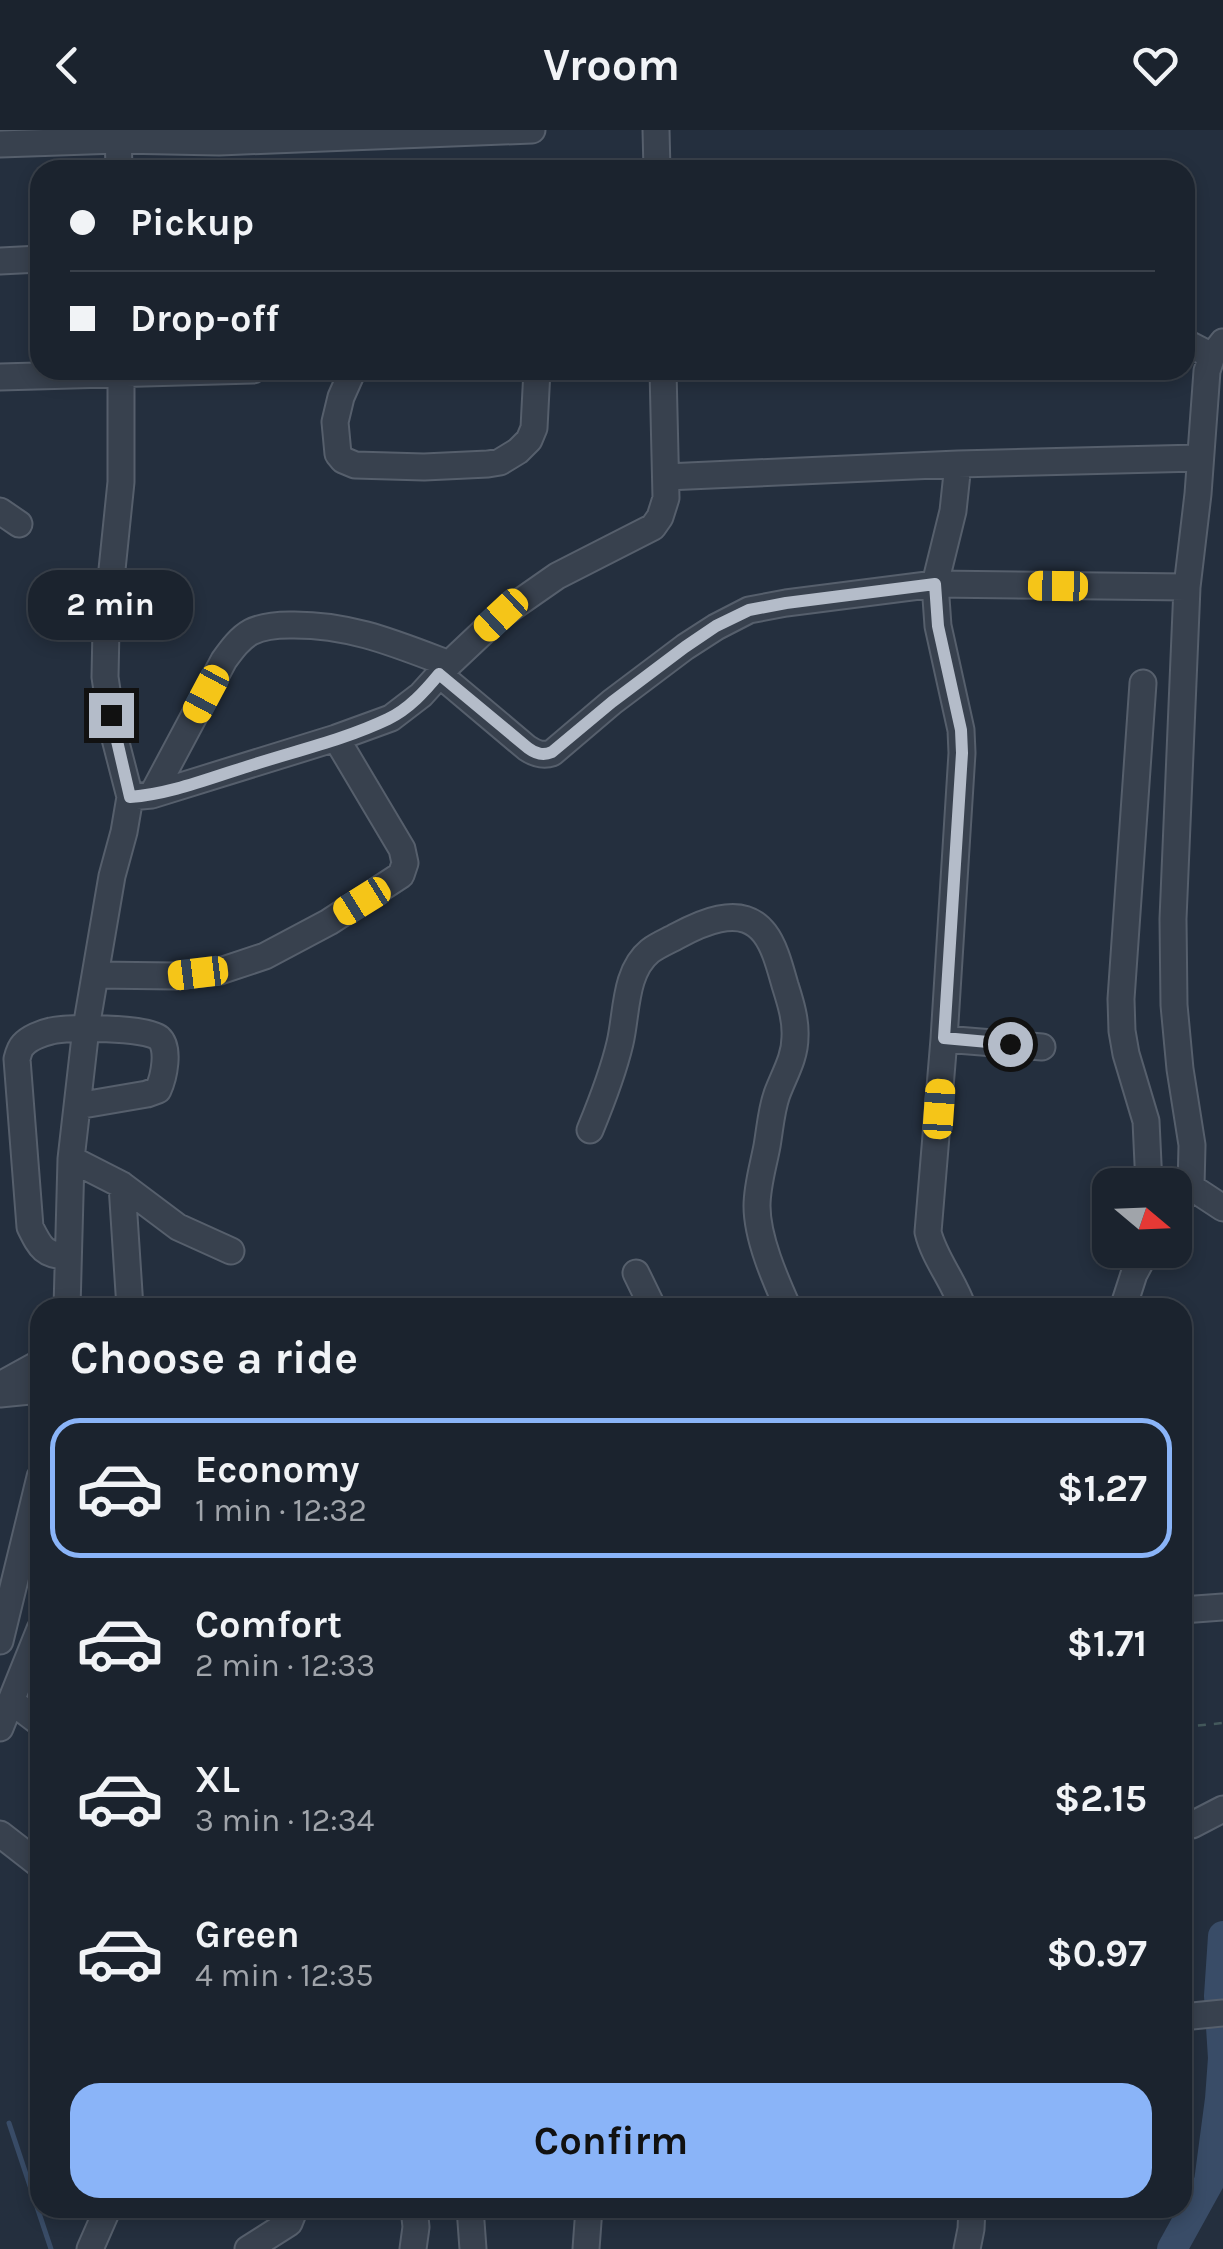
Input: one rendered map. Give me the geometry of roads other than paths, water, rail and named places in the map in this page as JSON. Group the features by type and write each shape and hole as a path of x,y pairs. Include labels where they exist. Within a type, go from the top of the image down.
{"street":[{"path":"0,144 118,135 218,142 532,130"},
{"path":"656,130 656,160"},
{"path":"118,135 119,160"},
{"path":"0,260 30,259"},
{"path":"1191,1168 1192,1145 1174,1005 1173,919 1186,587 1200,458 1213,416 1207,371 1218,349"},
{"path":"0,377 30,376"},
{"path":"121,380 121,482 106,628 106,678 114,731 141,796"},
{"path":"349,380 335,422 338,454 355,465 424,467 500,462 518,450 534,428 536,380"},
{"path":"141,796 391,718 421,696 501,615 557,576 653,527 666,498 663,380"},
{"path":"666,477 1200,458"},
{"path":"958,464 953,511 935,584 938,626 961,730 962,753 928,1232 960,1298"},
{"path":"65,1298 72,1160 86,1028 112,876 124,832 141,796 224,660 248,634 280,625 312,625 370,634 444,669 528,748 546,755 685,647 749,610 935,584 1186,587"},
{"path":"1143,684 1122,1031 1146,1121 1148,1168"},
{"path":"96,975 176,976 220,971 296,941 396,880 404,869 402,849 336,738"},
{"path":"590,1130 612,1076 638,964 666,942 718,919 734,917 761,928 776,952 796,1034 794,1052 771,1114 757,1202 757,1218 784,1298"},
{"path":"68,1256 50,1254 38,1244 30,1227 17,1059 21,1047 35,1036 51,1031 86,1028 149,1032 160,1038 164,1048 158,1090 78,1106"},
{"path":"944,1038 1042,1048"},
{"path":"72,1160 122,1186 178,1227 231,1251"},
{"path":"122,1186 129,1298"},
{"path":"1192,1187 1223,1208"},
{"path":"1126,1298 1137,1268"},
{"path":"636,1273 649,1298"},
{"path":"0,1385 30,1369"},
{"path":"0,1394 30,1390"},
{"path":"30,1519 2,1635 30,1636"},
{"path":"1192,1609 1223,1607"},
{"path":"0,1728 30,1654"},
{"path":"11,1701 30,1715"},
{"path":"1192,1824 1223,1809"},
{"path":"0,1834 30,1857"},
{"path":"1192,2016 1219,2014"},
{"path":"90,2249 104,2218"},
{"path":"248,2249 291,2218"},
{"path":"413,2249 415,2218"},
{"path":"471,2218 473,2249"},
{"path":"586,2249 588,2218"},
{"path":"968,2249 972,2218"}],"waterway":[{"path":"1192,2213 1209,2182 1220,2099 1223,1936"},
{"path":"9,2123 30,2186"},
{"path":"41,2218 51,2249"},
{"path":"1172,2249 1189,2218"}]}
